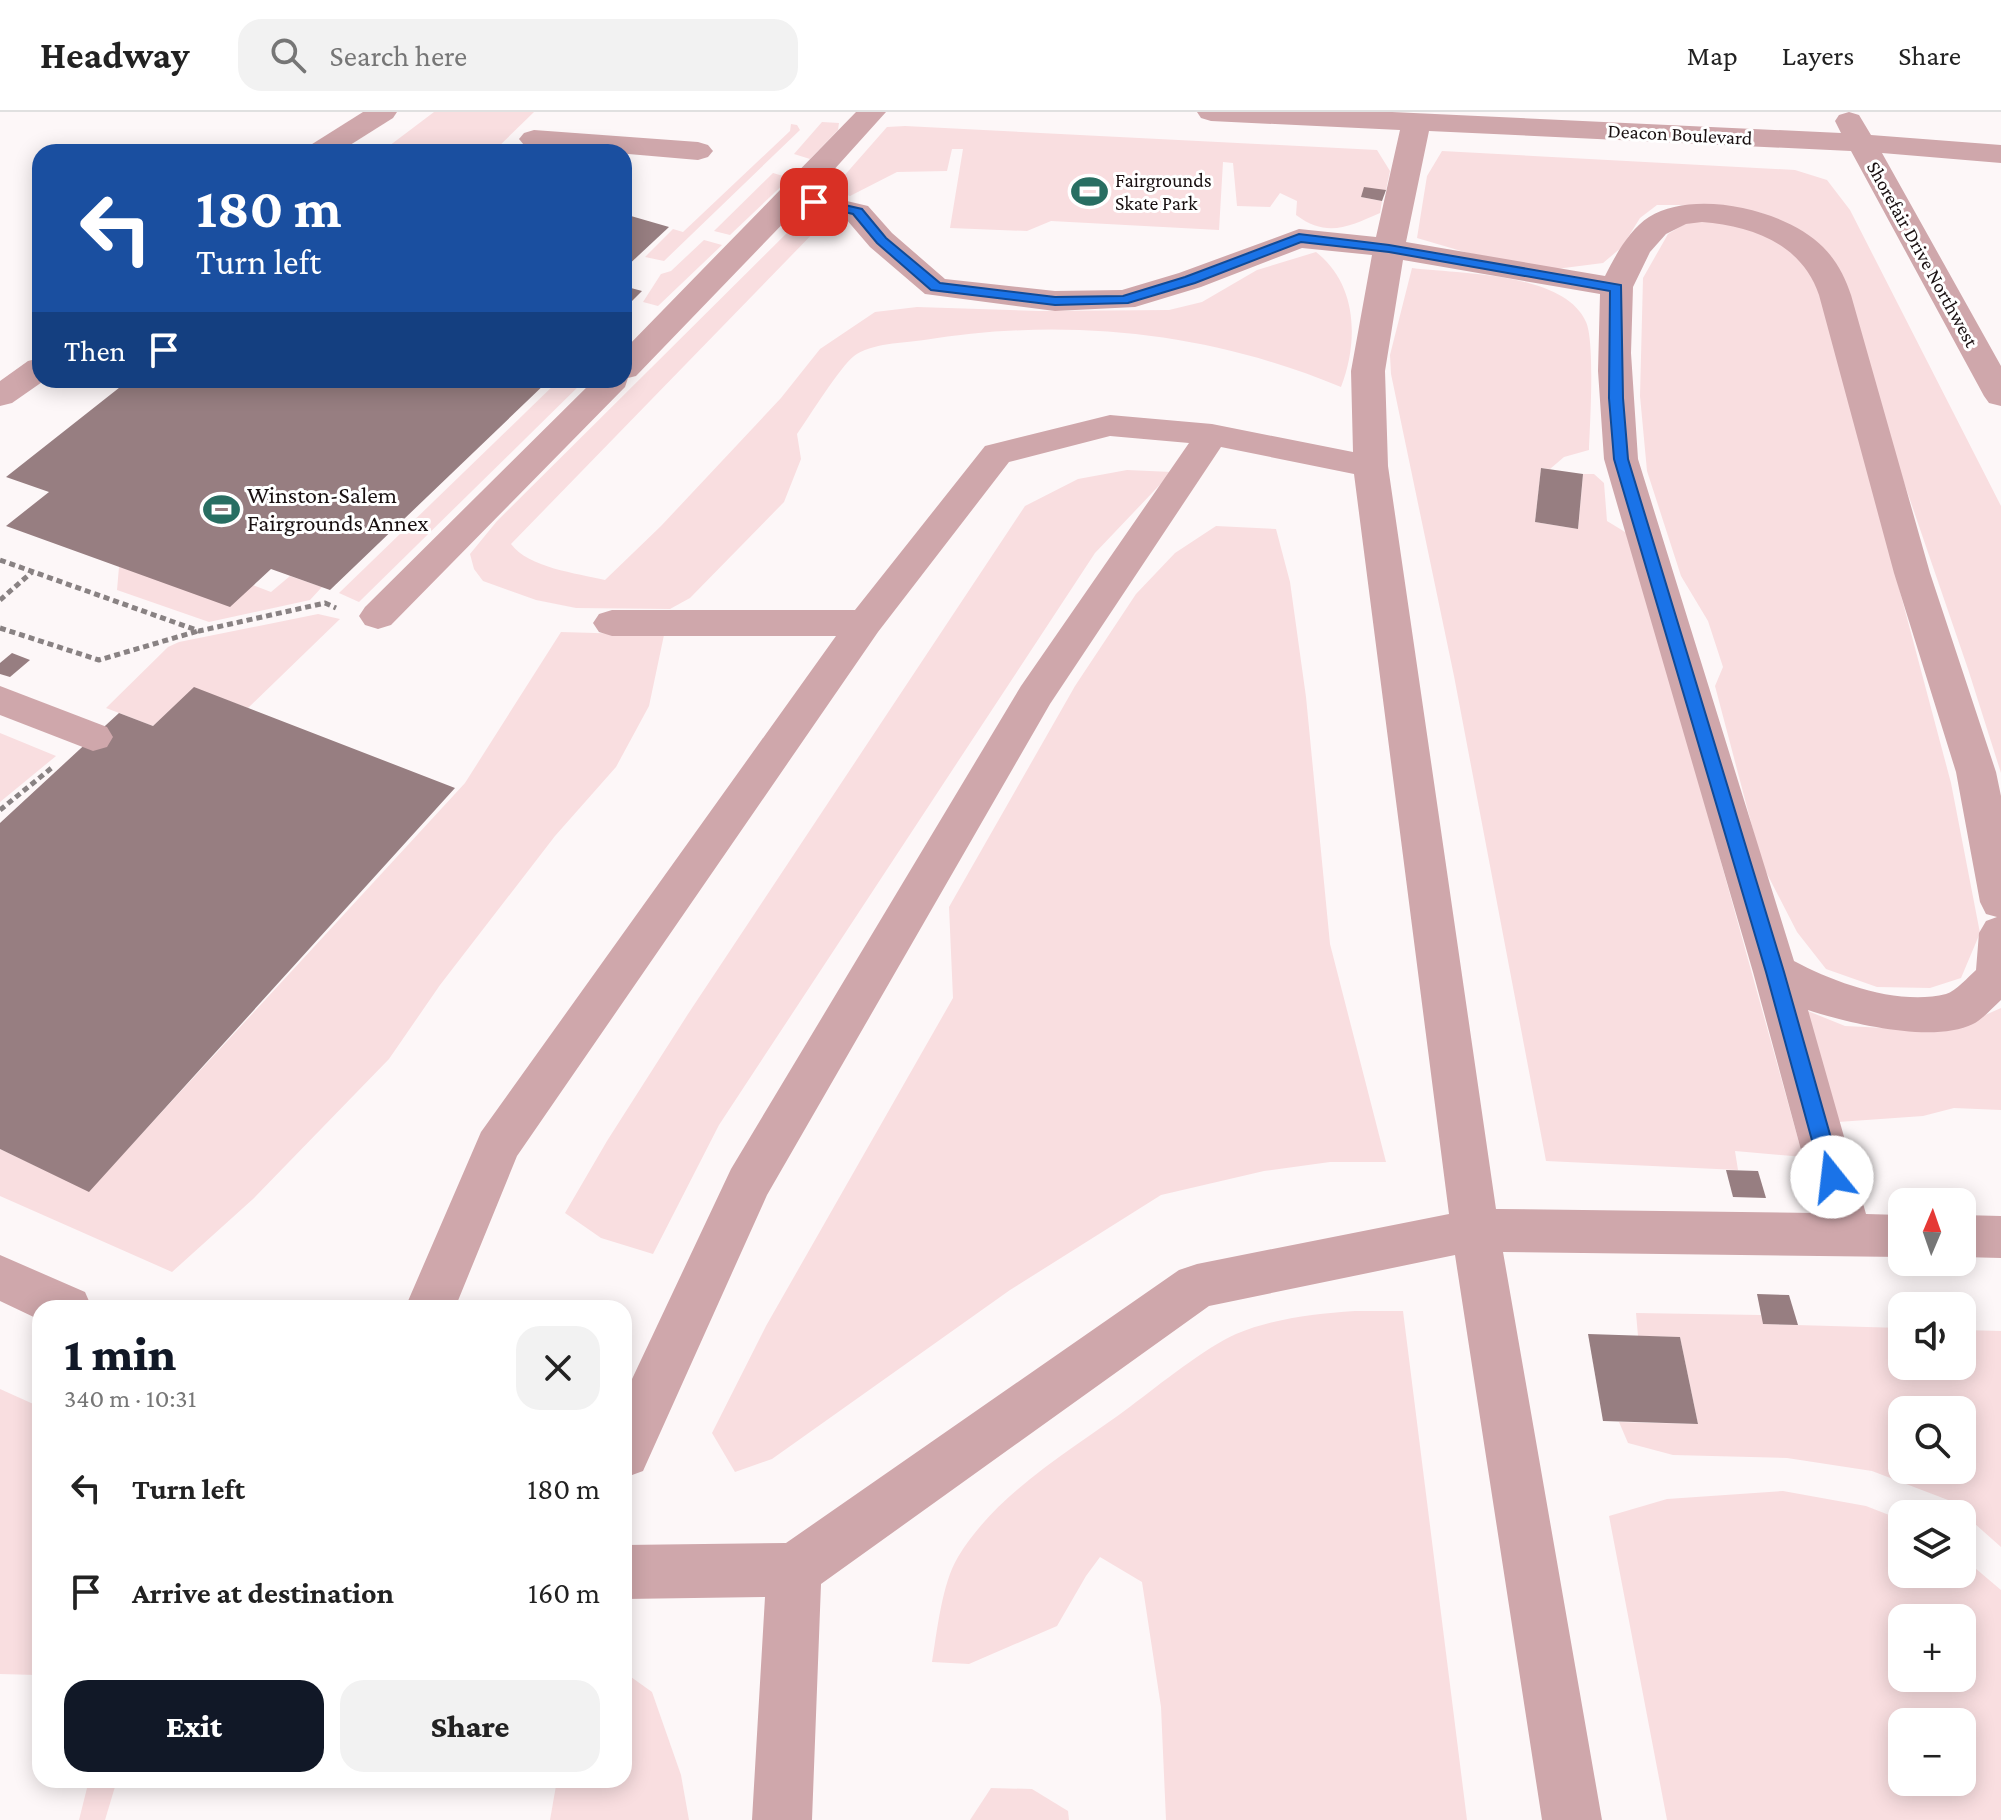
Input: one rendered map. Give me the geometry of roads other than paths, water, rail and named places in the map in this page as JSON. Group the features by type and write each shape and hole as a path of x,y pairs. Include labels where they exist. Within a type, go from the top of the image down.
{"street":[{"path":"332,144 383,112"},
{"path":"632,361 872,112"},
{"name":"Deacon Boulevard","path":"1211,112 1861,143 2001,154"},
{"name":"Shorefair Drive Northwest","path":"1844,112 2001,396"},
{"path":"629,144 644,115"},
{"path":"1416,122 1389,248 1368,371 1371,466 1475,1230 1572,1820"},
{"path":"534,139 601,144"},
{"path":"632,146 698,151"},
{"path":"793,197 857,212 881,240 936,287 1055,301 1124,300 1190,280 1299,238 1389,248 1617,288"},
{"path":"1848,1235 1775,972 1621,459 1616,398 1617,288 1644,238 1664,221 1694,214 1731,215 1777,229 1801,245 1823,266 1835,295 1912,573 1976,772 2001,902"},
{"path":"0,396 32,374"},
{"path":"363,615 604,388"},
{"path":"433,1300 498,1146 865,623 997,454 1110,425 1212,435 1371,466"},
{"path":"632,1436 756,1170 1035,696 1212,435"},
{"path":"612,623 865,623"},
{"path":"0,700 90,736"},
{"path":"1775,972 1819,996 1893,1014 1959,1011 1997,977 2001,933"},
{"path":"632,1572 794,1570 1197,1286 1475,1230 1888,1236"},
{"path":"1976,1236 2001,1237"},
{"path":"0,1277 50,1300"},
{"path":"782,1820 794,1570"}],"place":[{"name":"Fairgrounds Skate Park","path":"1089,192"},
{"name":"Winston-Salem Fairgrounds Annex","path":"221,509"}]}
